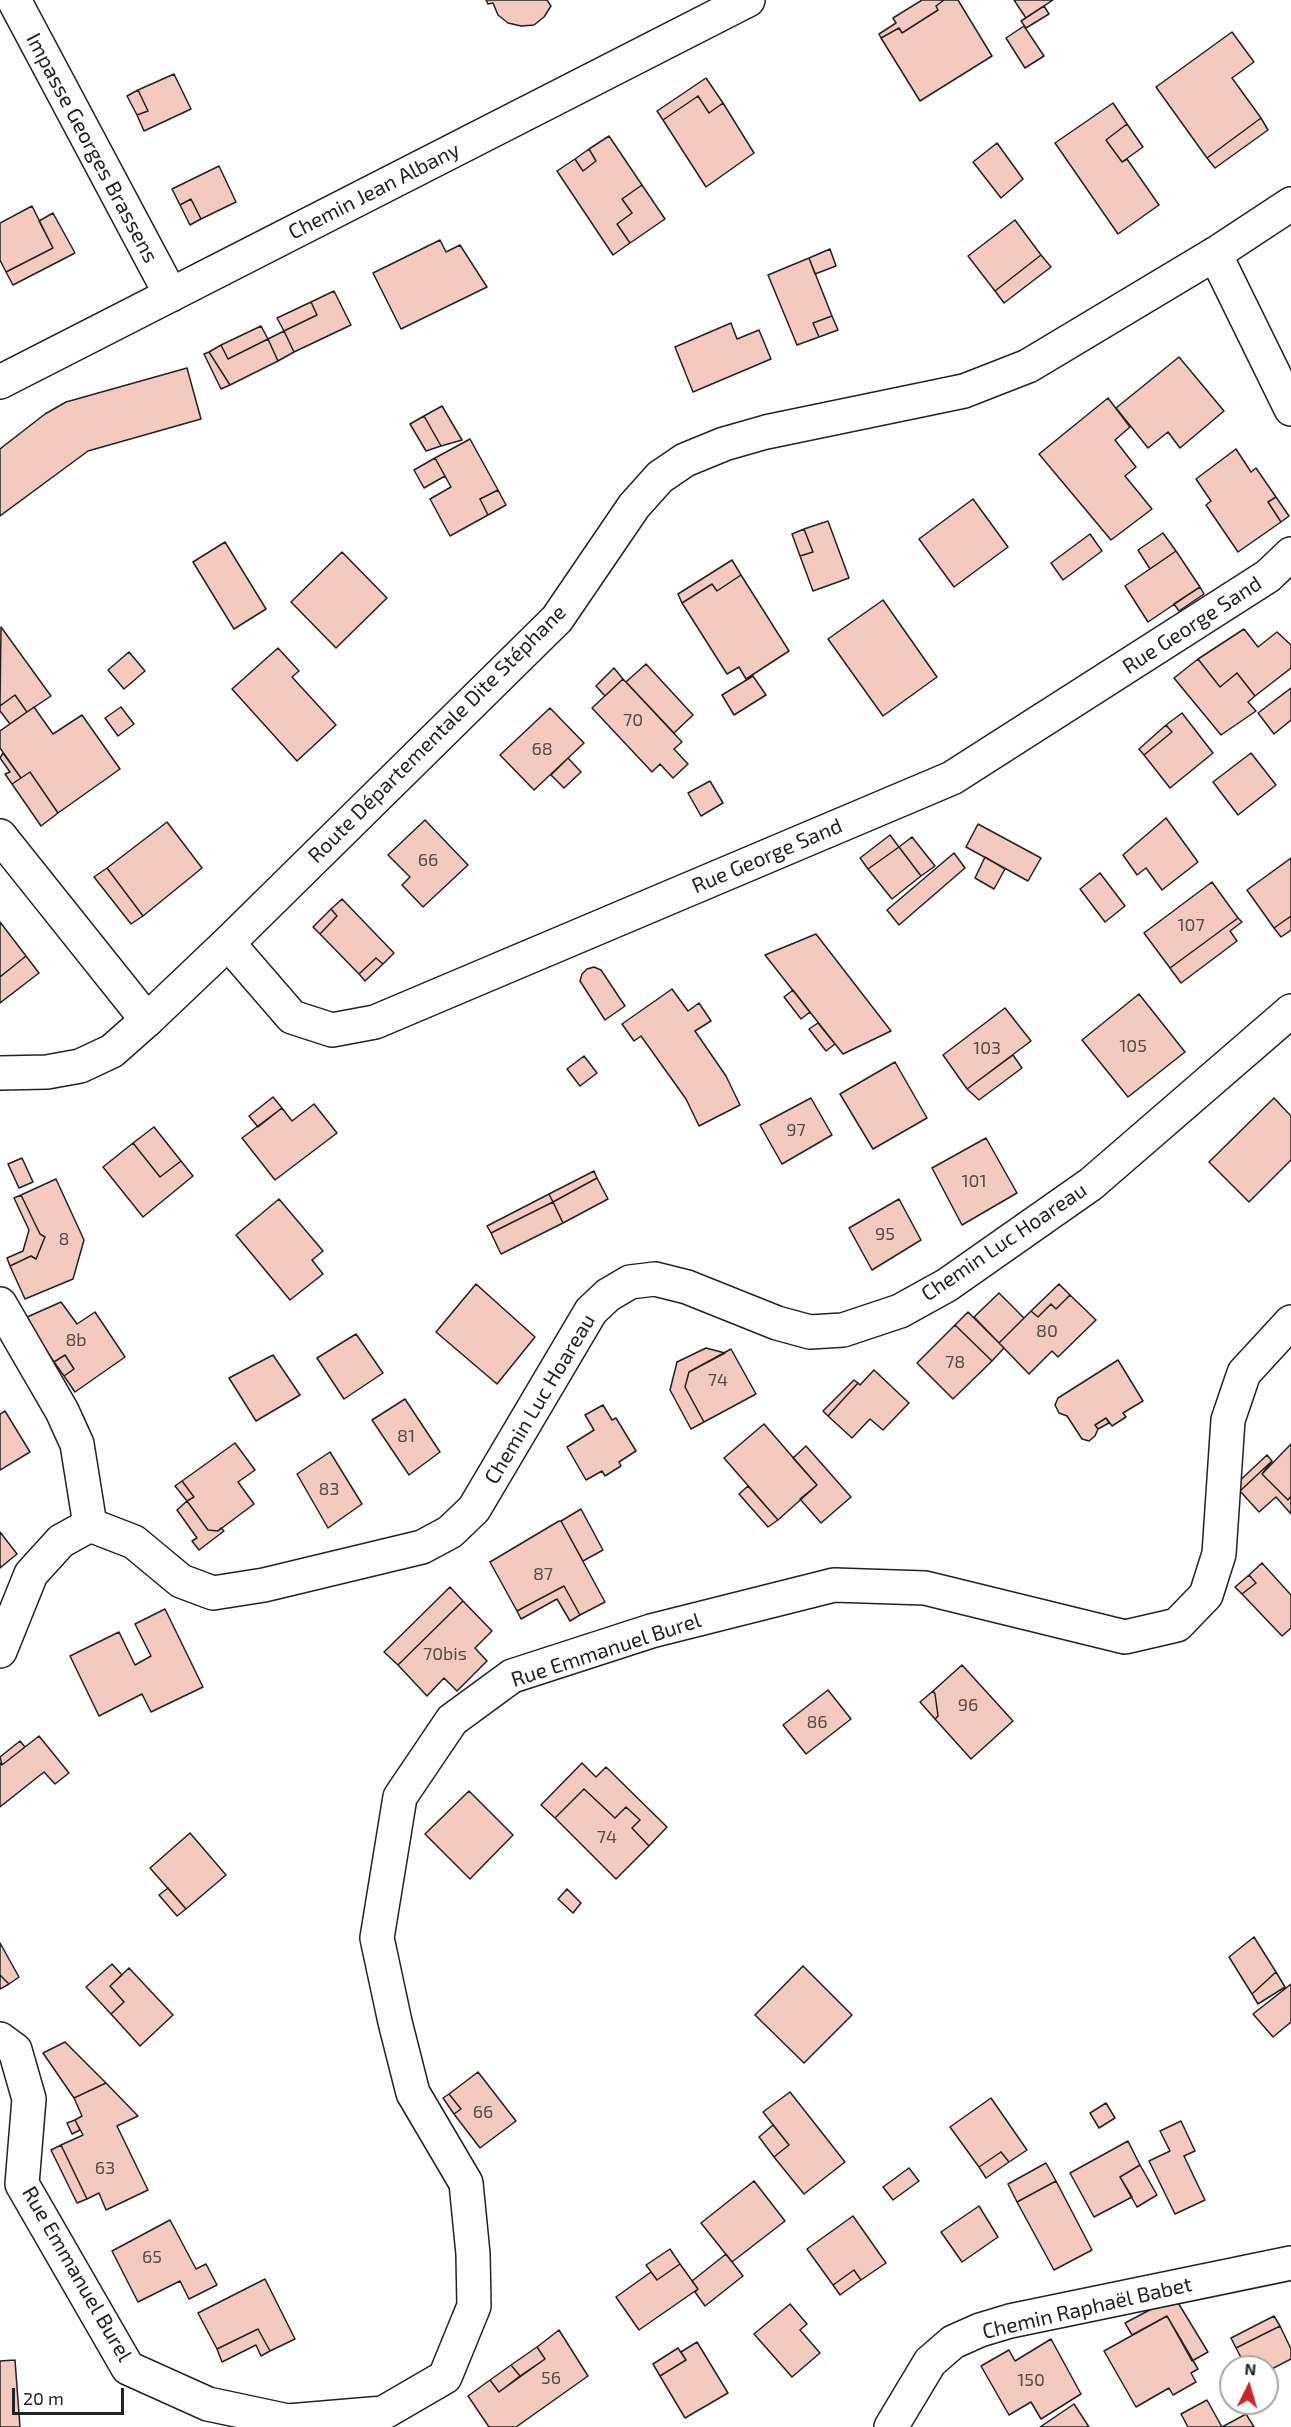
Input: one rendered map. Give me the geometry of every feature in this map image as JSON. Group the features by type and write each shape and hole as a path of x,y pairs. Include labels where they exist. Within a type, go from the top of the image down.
{"street":[{"name":"Impasse Georges Brassens","path":"14,0 171,295"},
{"name":"Chemin Jean Albany","path":"0,382 748,0"},
{"name":"Route Départementale Dite Stéphane","path":"0,1073 47,1072 80,1066 112,1051 147,1020 557,619 634,506 660,477 685,460 724,444 766,432 964,391 1028,366 1215,254 1291,204"},
{"path":"1215,254 1291,409"},
{"name":"Rue George Sand","path":"228,943 292,1017 332,1030 375,1022 952,778 1268,576 1291,555"},
{"path":"0,836 147,1020"},
{"name":"Chemin Luc Hoareau","path":"90,1524 134,1542 181,1581 213,1593 264,1586 386,1558 422,1547 450,1532 474,1509 591,1311 608,1295 630,1282 655,1279 687,1287 777,1323 810,1332 843,1330 900,1311 946,1285 1091,1184 1291,1011"},
{"path":"0,1304 62,1411 77,1444 90,1524 61,1541 31,1574 0,1651"},
{"name":"Rue Emmanuel Burel","path":"0,2039 15,2050 29,2099 22,2184 128,2368 208,2404 288,2421 383,2413 445,2378 474,2306 466,2183 413,2093 377,1938 400,1797 452,1720 513,1676 651,1631 834,1585 925,1588 1125,1637 1177,1625 1206,1595 1219,1554 1228,1420 1244,1373 1291,1322"},
{"name":"Chemin Raphaël Babet","path":"891,2427 930,2362 953,2342 980,2330 1010,2321 1291,2263"}],"building":[{"path":"486,0 547,0 551,6 544,17 534,25 521,26 508,23 498,15 493,3 488,4"},
{"path":"922,0 944,0 936,6 938,10 902,33 899,28 881,38 879,34 896,23 893,18"},
{"path":"944,0 958,0 992,56 920,101 881,38 899,28 902,33 938,10 936,6"},
{"path":"1014,0 1053,0 1026,18"},
{"path":"1044,6 1049,14 1026,28 1021,21"},
{"path":"1024,26 1044,56 1025,68 1006,38"},
{"path":"1232,32 1254,62 1232,78 1261,118 1207,158 1156,87"},
{"path":"174,74 191,109 144,131 137,115 148,111 138,90"},
{"path":"706,78 723,103 709,113 698,96 663,120 657,111"},
{"path":"138,90 148,111 137,115 127,96"},
{"path":"698,96 709,113 723,103 754,153 706,187 663,120"},
{"path":"1113,103 1127,124 1106,140 1122,162 1127,159 1159,205 1118,234 1055,143"},
{"path":"1261,118 1268,130 1215,168 1207,158"},
{"path":"1127,124 1143,147 1122,162 1106,140"},
{"path":"609,136 642,185 622,199 632,213 617,224 630,243 613,255 557,171 575,159 583,171 596,161 589,149"},
{"path":"997,143 1023,179 1001,198 973,162"},
{"path":"589,149 596,161 583,171 575,159"},
{"path":"219,166 236,202 201,219 191,199 180,205 172,189"},
{"path":"642,185 665,219 630,243 617,224 632,213 622,199"},
{"path":"191,199 201,219 190,225 180,205"},
{"path":"32,206 53,248 6,272 0,260 0,223"},
{"path":"53,213 75,253 13,285 6,272 53,248 39,221"},
{"path":"1015,220 1041,255 995,291 968,256"},
{"path":"440,240 446,252 460,245 487,287 401,329 373,273"},
{"path":"830,249 836,266 815,274 809,258"},
{"path":"1041,255 1051,267 1004,303 995,291"},
{"path":"809,258 832,316 813,323 819,337 797,345 768,275"},
{"path":"334,291 351,325 294,352 284,331 317,315 311,302"},
{"path":"311,302 317,315 284,331 277,318"},
{"path":"832,316 838,330 819,337 813,323"},
{"path":"731,323 737,339 759,330 771,359 693,392 675,347"},
{"path":"261,326 268,339 228,359 221,345"},
{"path":"284,331 294,352 278,361 268,339"},
{"path":"268,339 278,361 230,385 209,352 221,345 228,359"},
{"path":"209,352 230,385 221,389 204,354"},
{"path":"1179,357 1224,411 1180,448 1168,432 1148,448 1116,408"},
{"path":"187,368 201,419 88,451 0,516 0,449 45,414 66,402"},
{"path":"1108,398 1130,427 1115,440 1136,467 1125,476 1152,509 1111,540 1039,454"},
{"path":"442,406 462,440 441,446 424,416"},
{"path":"424,416 441,446 426,451 410,424"},
{"path":"470,439 498,490 480,499 488,515 450,536 430,499 451,487 435,458"},
{"path":"1236,449 1251,472 1256,468 1276,497 1268,502 1281,522 1238,552 1206,505 1211,501 1196,479"},
{"path":"435,458 445,476 424,488 414,470"},
{"path":"498,490 506,505 488,515 480,499"},
{"path":"1276,497 1289,516 1281,522 1268,502"},
{"path":"973,499 1008,547 954,587 919,539"},
{"path":"828,521 849,578 813,591 800,556 813,552 804,529"},
{"path":"804,529 813,552 800,556 792,534"},
{"path":"1163,533 1176,551 1150,569 1138,550"},
{"path":"1090,534 1102,551 1063,580 1051,563"},
{"path":"225,542 266,609 234,629 193,562"},
{"path":"1176,551 1200,587 1148,622 1125,586"},
{"path":"342,552 387,598 336,648 291,602"},
{"path":"732,560 741,575 717,591 712,584 682,603 678,594"},
{"path":"741,575 789,651 746,679 739,667 727,674 682,603 712,584 717,591"},
{"path":"1200,587 1204,594 1179,611 1174,604"},
{"path":"883,600 937,677 883,716 828,639"},
{"path":"1,627 51,696 27,712 15,695 0,706"},
{"path":"1244,629 1258,647 1277,632 1291,645 1291,668 1255,696 1237,673 1220,687 1198,659"},
{"path":"278,648 299,671 292,677 336,725 297,761 232,689"},
{"path":"129,652 145,671 124,689 108,670"},
{"path":"1198,659 1220,687 1237,673 1255,696 1248,702 1256,711 1221,735 1174,678"},
{"path":"646,664 693,715 674,733 626,682"},
{"path":"614,668 623,679 605,696 596,686"},
{"path":"753,676 766,695 734,715 722,695"},
{"path":"623,679 682,742 674,749 688,764 673,778 660,764 652,772 592,708"},
{"path":"1291,688 1291,720 1274,734 1258,713"},
{"path":"15,695 27,712 10,724 0,711 0,706"},
{"path":"34,707 53,734 82,715 120,769 58,813 30,772 21,778 0,748 0,731"},
{"path":"121,707 134,724 118,736 105,718"},
{"path":"550,708 584,743 534,790 500,755"},
{"path":"1182,713 1213,753 1170,788 1144,755 1172,732 1166,725"},
{"path":"1166,725 1172,732 1144,755 1139,749"},
{"path":"3,753 21,778 12,784 5,774 10,772 0,758"},
{"path":"1251,753 1276,785 1238,815 1213,782"},
{"path":"568,758 581,772 564,788 551,775"},
{"path":"30,772 58,813 41,826 12,784"},
{"path":"710,781 723,803 701,816 688,793"},
{"path":"1166,818 1198,862 1162,890 1146,868 1137,875 1123,855"},
{"path":"425,820 468,865 423,907 402,885 410,877 388,855"},
{"path":"167,822 202,868 143,916 107,868"},
{"path":"978,824 1041,858 1028,881 966,847"},
{"path":"890,835 899,847 868,869 860,858"},
{"path":"912,837 935,866 921,876 899,847"},
{"path":"899,847 921,876 892,899 868,869"},
{"path":"954,853 965,868 899,925 887,910"},
{"path":"985,857 1005,869 994,889 975,878"},
{"path":"1291,858 1291,916 1274,928 1247,890"},
{"path":"107,868 143,916 131,924 94,877"},
{"path":"1100,873 1125,906 1105,922 1080,889"},
{"path":"1212,882 1238,918 1170,968 1144,933"},
{"path":"342,899 394,953 383,964 376,958 359,974 320,934 337,916 331,909"},
{"path":"331,909 337,916 320,934 313,927"},
{"path":"1291,916 1291,930 1281,937 1274,928"},
{"path":"1238,918 1242,922 1230,931 1237,941 1181,983 1170,968"},
{"path":"0,922 26,956 0,977"},
{"path":"816,934 891,1031 843,1054 765,955"},
{"path":"26,956 39,973 0,1003 0,977"},
{"path":"376,958 383,964 365,981 359,974"},
{"path":"594,967 601,970 625,1006 605,1020 580,981 587,969"},
{"path":"672,989 688,1011 699,1003 711,1021 695,1031 726,1076 740,1105 699,1126 686,1099 641,1036 634,1041 622,1024"},
{"path":"793,990 810,1012 801,1019 784,997"},
{"path":"1139,994 1185,1052 1128,1097 1082,1040"},
{"path":"1005,1008 1031,1041 967,1089 943,1055"},
{"path":"818,1023 835,1044 826,1051 809,1029"},
{"path":"1013,1055 1022,1068 979,1100 967,1089"},
{"path":"584,1056 597,1073 580,1086 567,1069"},
{"path":"895,1062 927,1118 873,1149 840,1094"},
{"path":"273,1097 282,1108 258,1127 249,1116"},
{"path":"811,1098 832,1135 782,1164 760,1125"},
{"path":"1274,1098 1291,1116 1291,1160 1249,1202 1209,1162"},
{"path":"314,1104 337,1133 275,1180 242,1138 282,1108 292,1121"},
{"path":"154,1127 181,1161 160,1177 133,1143"},
{"path":"986,1138 1017,1193 962,1225 932,1168"},
{"path":"133,1143 160,1177 181,1161 193,1176 143,1217 103,1167"},
{"path":"22,1158 33,1182 19,1188 8,1164"},
{"path":"594,1171 597,1178 553,1202 549,1194"},
{"path":"597,1178 608,1199 563,1223 553,1202"},
{"path":"56,1179 84,1240 73,1279 25,1299 10,1266 31,1256 36,1259 45,1237 40,1234 21,1195"},
{"path":"549,1194 553,1202 491,1233 487,1226"},
{"path":"21,1195 40,1234 45,1237 36,1259 31,1256 10,1266 7,1258 23,1251 29,1230 14,1198"},
{"path":"279,1199 323,1251 312,1260 323,1274 290,1300 236,1235"},
{"path":"899,1199 921,1240 872,1270 849,1228"},
{"path":"553,1202 563,1223 501,1254 491,1233"},
{"path":"476,1284 535,1337 497,1384 436,1332"},
{"path":"1059,1284 1070,1295 1056,1309 1051,1304 1038,1317 1031,1311"},
{"path":"999,1293 1024,1318 999,1343 974,1317"},
{"path":"1070,1295 1096,1320 1058,1357 1052,1351 1029,1374 999,1343 1031,1311 1038,1317 1051,1304 1056,1309"},
{"path":"61,1302 77,1324 95,1312 125,1357 75,1392 64,1376 74,1369 65,1355 54,1362 25,1318"},
{"path":"968,1312 1004,1348 992,1361 955,1325"},
{"path":"955,1325 992,1361 953,1399 917,1363"},
{"path":"356,1334 383,1373 344,1399 317,1358"},
{"path":"706,1348 725,1353 689,1372 685,1387 704,1422 691,1429 670,1390 677,1362"},
{"path":"731,1349 756,1394 704,1422 685,1387 689,1372"},
{"path":"65,1355 74,1369 64,1376 54,1362"},
{"path":"273,1355 300,1395 256,1421 229,1378"},
{"path":"1118,1360 1143,1401 1123,1413 1126,1417 1112,1426 1106,1418 1095,1425 1098,1429 1089,1441 1082,1439 1067,1416 1059,1413 1055,1405 1058,1398"},
{"path":"874,1370 909,1403 883,1430 870,1419 852,1438 828,1416 858,1383 860,1385"},
{"path":"854,1380 858,1383 828,1416 823,1411"},
{"path":"405,1399 440,1452 409,1475 372,1420"},
{"path":"603,1405 612,1420 616,1418 636,1451 619,1462 621,1466 605,1476 602,1471 586,1480 567,1447 594,1430 585,1415"},
{"path":"5,1411 30,1452 0,1470 0,1414"},
{"path":"1106,1418 1109,1423 1098,1429 1095,1425"},
{"path":"764,1424 817,1485 778,1520 724,1458"},
{"path":"235,1443 255,1470 238,1482 254,1504 218,1531 208,1530 187,1501 194,1497 182,1481"},
{"path":"1291,1444 1291,1496 1288,1500 1262,1474"},
{"path":"806,1446 851,1497 821,1523 800,1499 817,1485 793,1458"},
{"path":"330,1452 362,1504 328,1528 297,1474"},
{"path":"1267,1455 1272,1461 1240,1491 1234,1486"},
{"path":"1272,1461 1262,1474 1288,1500 1291,1496 1291,1514 1276,1497 1259,1512 1240,1491"},
{"path":"182,1481 194,1497 187,1501 175,1486"},
{"path":"748,1486 778,1520 768,1527 739,1494"},
{"path":"187,1501 208,1530 218,1531 221,1528 224,1531 199,1550 192,1541 197,1538 177,1510"},
{"path":"581,1509 603,1550 583,1561 561,1521"},
{"path":"559,1521 605,1602 580,1615 564,1586 517,1611 490,1562"},
{"path":"0,1532 17,1554 0,1568"},
{"path":"1262,1563 1291,1595 1291,1628 1282,1636 1242,1594 1256,1583 1249,1575"},
{"path":"1249,1575 1256,1583 1242,1594 1235,1587"},
{"path":"564,1586 580,1615 570,1621 557,1599 521,1619 517,1611"},
{"path":"450,1587 463,1601 398,1665 384,1652"},
{"path":"463,1601 492,1631 475,1648 487,1661 457,1691 444,1678 427,1696 398,1665"},
{"path":"165,1609 203,1687 151,1712 142,1694 99,1716 70,1656 119,1632 135,1665 151,1656 135,1624"},
{"path":"962,1665 1013,1721 971,1759 935,1719 938,1716 933,1691"},
{"path":"828,1690 851,1719 806,1754 783,1725"},
{"path":"933,1691 938,1716 935,1719 920,1702"},
{"path":"39,1736 69,1773 55,1784 44,1772 0,1807 0,1763 2,1765"},
{"path":"20,1741 25,1747 2,1765 0,1757"},
{"path":"582,1763 596,1777 606,1767 667,1827 649,1846 632,1828 640,1820 626,1807 615,1818 584,1789 555,1818 541,1805"},
{"path":"584,1789 615,1818 626,1807 640,1820 632,1828 649,1846 616,1879 555,1818"},
{"path":"469,1791 513,1835 470,1879 425,1834"},
{"path":"190,1833 226,1875 186,1909 150,1868"},
{"path":"168,1888 186,1909 177,1916 159,1895"},
{"path":"567,1889 581,1903 573,1913 558,1899"},
{"path":"1254,1937 1276,1972 1252,1994 1229,1957"},
{"path":"0,1943 19,1977 9,1984 0,1975"},
{"path":"112,1964 122,1975 110,1986 124,2002 111,2014 86,1987"},
{"path":"803,1966 852,2015 804,2063 755,2015"},
{"path":"129,1968 173,2015 140,2046 111,2014 124,2002 110,1986"},
{"path":"1276,1972 1285,1987 1258,2004 1252,1994"},
{"path":"0,1975 9,1984 0,1989"},
{"path":"1291,1984 1291,2022 1273,2037 1253,2014"},
{"path":"65,2042 106,2083 74,2098 43,2053"},
{"path":"478,2072 516,2121 480,2148 454,2114 461,2109 449,2094"},
{"path":"106,2083 138,2116 117,2126 148,2190 106,2210 99,2193 87,2199 61,2145 83,2135 75,2120 82,2116 74,2098"},
{"path":"790,2092 845,2162 804,2194 774,2157 789,2145 763,2112"},
{"path":"449,2094 461,2109 454,2114 443,2098"},
{"path":"991,2098 1027,2150 1009,2162 1001,2152 979,2167 950,2127"},
{"path":"1106,2103 1115,2118 1099,2128 1090,2113"},
{"path":"75,2120 80,2130 72,2134 67,2123"},
{"path":"1181,2121 1195,2151 1184,2156 1205,2200 1175,2214 1149,2161 1170,2151 1160,2131"},
{"path":"773,2125 789,2145 774,2157 759,2137"},
{"path":"1128,2141 1140,2165 1120,2177 1132,2197 1094,2217 1070,2173"},
{"path":"61,2145 87,2199 77,2203 51,2150"},
{"path":"1001,2152 1009,2162 986,2178 979,2167"},
{"path":"1046,2163 1056,2181 1017,2202 1008,2184"},
{"path":"1140,2165 1157,2195 1137,2207 1120,2177"},
{"path":"909,2168 919,2181 893,2200 883,2187"},
{"path":"754,2181 785,2221 732,2262 701,2223"},
{"path":"1056,2181 1092,2250 1054,2270 1017,2202"},
{"path":"979,2206 998,2237 962,2262 941,2232"},
{"path":"853,2216 886,2263 861,2280 854,2270 833,2285 807,2249"},
{"path":"170,2220 196,2269 206,2264 217,2285 189,2299 180,2281 138,2302 112,2251"},
{"path":"670,2249 680,2264 657,2280 646,2265"},
{"path":"726,2254 743,2276 705,2306 695,2292 698,2289 692,2281"},
{"path":"680,2264 698,2289 639,2330 616,2297 651,2272 657,2280"},
{"path":"854,2270 861,2280 840,2295 833,2285"},
{"path":"265,2279 295,2339 270,2351 258,2329 217,2349 198,2313"},
{"path":"1177,2301 1208,2352 1192,2361 1167,2316 1132,2335 1125,2323 1161,2304"},
{"path":"790,2304 807,2324 800,2330 820,2353 792,2377 754,2334"},
{"path":"1167,2316 1198,2369 1191,2373 1196,2382 1173,2395 1169,2388 1136,2407 1104,2351"},
{"path":"1274,2316 1280,2326 1236,2348 1231,2338"},
{"path":"1280,2326 1291,2349 1291,2359 1279,2365 1279,2355 1240,2355 1236,2348"},
{"path":"258,2329 270,2351 261,2356 256,2345 222,2362 217,2349"},
{"path":"559,2330 588,2376 516,2427 489,2427 468,2396 490,2380 499,2392 545,2359 537,2347"},
{"path":"1051,2339 1081,2394 1041,2419 1031,2402 1009,2415 981,2366 1009,2350 1015,2361"},
{"path":"697,2342 728,2393 685,2418 660,2376 686,2360 681,2352"},
{"path":"537,2347 545,2359 520,2376 511,2365"},
{"path":"678,2348 686,2360 660,2376 653,2364"},
{"path":"15,2360 20,2427 0,2427 0,2361"},
{"path":"511,2365 520,2376 499,2392 490,2380"},
{"path":"1207,2400 1222,2427 1188,2427 1181,2414"},
{"path":"1074,2404 1089,2427 1040,2427"},
{"path":"1247,2415 1254,2427 1222,2427"}]}
